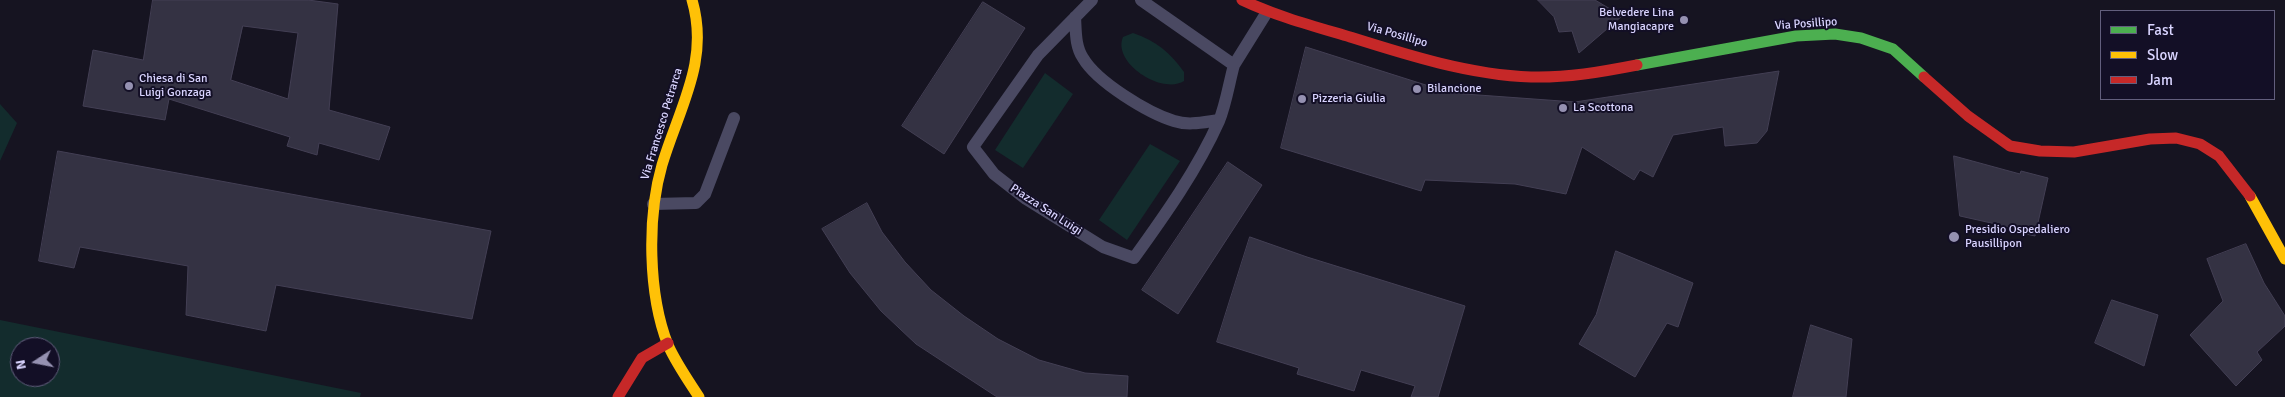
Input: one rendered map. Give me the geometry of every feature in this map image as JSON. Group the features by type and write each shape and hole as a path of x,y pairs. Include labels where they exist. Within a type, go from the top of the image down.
{"street":[{"name":"Via Francesco Petrarca","path":"692,0 699,32 690,85 662,166 653,204 652,237 657,308 668,344 699,397"},
{"name":"Via Posillipo","path":"1242,0 1266,12 1439,62 1516,76 1584,75 1796,36 1835,34 1862,38 1893,48 1968,116 2010,146 2040,151 2074,152 2150,138 2176,138 2200,144 2219,156 2246,189 2285,259"},
{"path":"618,397 642,358 668,344"}],"lane":[{"name":"Piazza San Luigi","path":"1092,0 1038,55 973,147 994,174 1026,199 1103,247 1134,258 1164,216 1195,166 1219,120 1234,65 1266,12"},
{"path":"1141,0 1234,65"},
{"path":"1075,17 1076,39 1083,58 1106,82 1146,109 1175,122 1196,124 1219,120"},
{"path":"653,204 696,203 705,194 734,118"}],"green space":[{"path":"1133,33 1155,43 1168,53 1184,72 1184,81 1175,84 1164,84 1141,74 1132,66 1125,57 1122,47 1123,37"},
{"path":"1045,73 1073,94 1023,168 995,150"},
{"path":"0,104 17,123 0,161"},
{"path":"1150,144 1180,161 1127,240 1099,220"},
{"path":"0,320 361,393 360,397 0,397"}],"building":[{"path":"153,0 308,0 338,4 329,110 390,127 379,160 319,143 317,155 287,146 290,137 169,99 165,120 83,106 93,50 143,60","holes":["243,26 298,33 288,99 231,80"]},
{"path":"1538,0 1595,0 1622,16 1579,53 1572,31 1559,32 1554,17"},
{"path":"983,2 1025,28 944,154 902,126"},
{"path":"1306,47 1451,93 1575,102 1779,71 1767,131 1757,143 1725,146 1723,127 1673,135 1653,177 1640,170 1634,180 1582,147 1566,194 1515,184 1425,180 1421,191 1281,148"},
{"path":"58,151 491,231 472,319 276,285 266,331 186,315 188,266 80,247 74,268 39,261"},
{"path":"1954,156 2020,174 2021,171 2048,178 2035,236 2008,230 2009,227 1960,216"},
{"path":"1228,162 1262,185 1178,314 1142,290"},
{"path":"867,203 882,232 905,262 931,290 964,316 998,339 1039,360 1085,373 1128,376 1127,397 997,397 916,344 881,311 850,273 822,229"},
{"path":"1250,237 1307,257 1465,306 1438,397 1411,397 1415,386 1361,370 1354,391 1297,374 1299,368 1217,342"},
{"path":"2246,244 2264,283 2285,316 2285,326 2257,352 2262,360 2236,386 2190,335 2223,301 2207,259"},
{"path":"1616,251 1693,283 1678,327 1667,323 1635,377 1579,344 1596,315"},
{"path":"2112,300 2158,315 2144,366 2095,343"},
{"path":"1811,325 1852,339 1846,397 1793,397"}],"traffic: fast":[{"path":"1637,65 1796,36 1835,34 1861,38 1893,49 1924,77"}],"traffic: slow":[{"path":"692,0 697,22 695,64 657,186 652,231 652,255 653,279 661,325 678,365 699,397"},
{"path":"2250,196 2285,259"}],"traffic: jam":[{"path":"1242,0 1268,11 1394,51 1439,63 1485,72 1531,77 1558,77 1637,65"},
{"path":"1924,77 1968,116 2010,146 2040,151 2074,152 2150,139 2176,138 2200,144 2219,156 2250,196"},
{"path":"618,397 642,358 668,343"}],"place":[{"name":"Belvedere Lina Mangiacapre","path":"1684,20"},
{"name":"Chiesa di San Luigi Gonzaga","path":"129,86"},
{"name":"Bilancione","path":"1417,89"},
{"name":"Pizzeria Giulia","path":"1302,99"},
{"name":"La Scottona","path":"1563,108"},
{"name":"Presidio Ospedaliero Pausillipon","path":"1954,237"}]}
